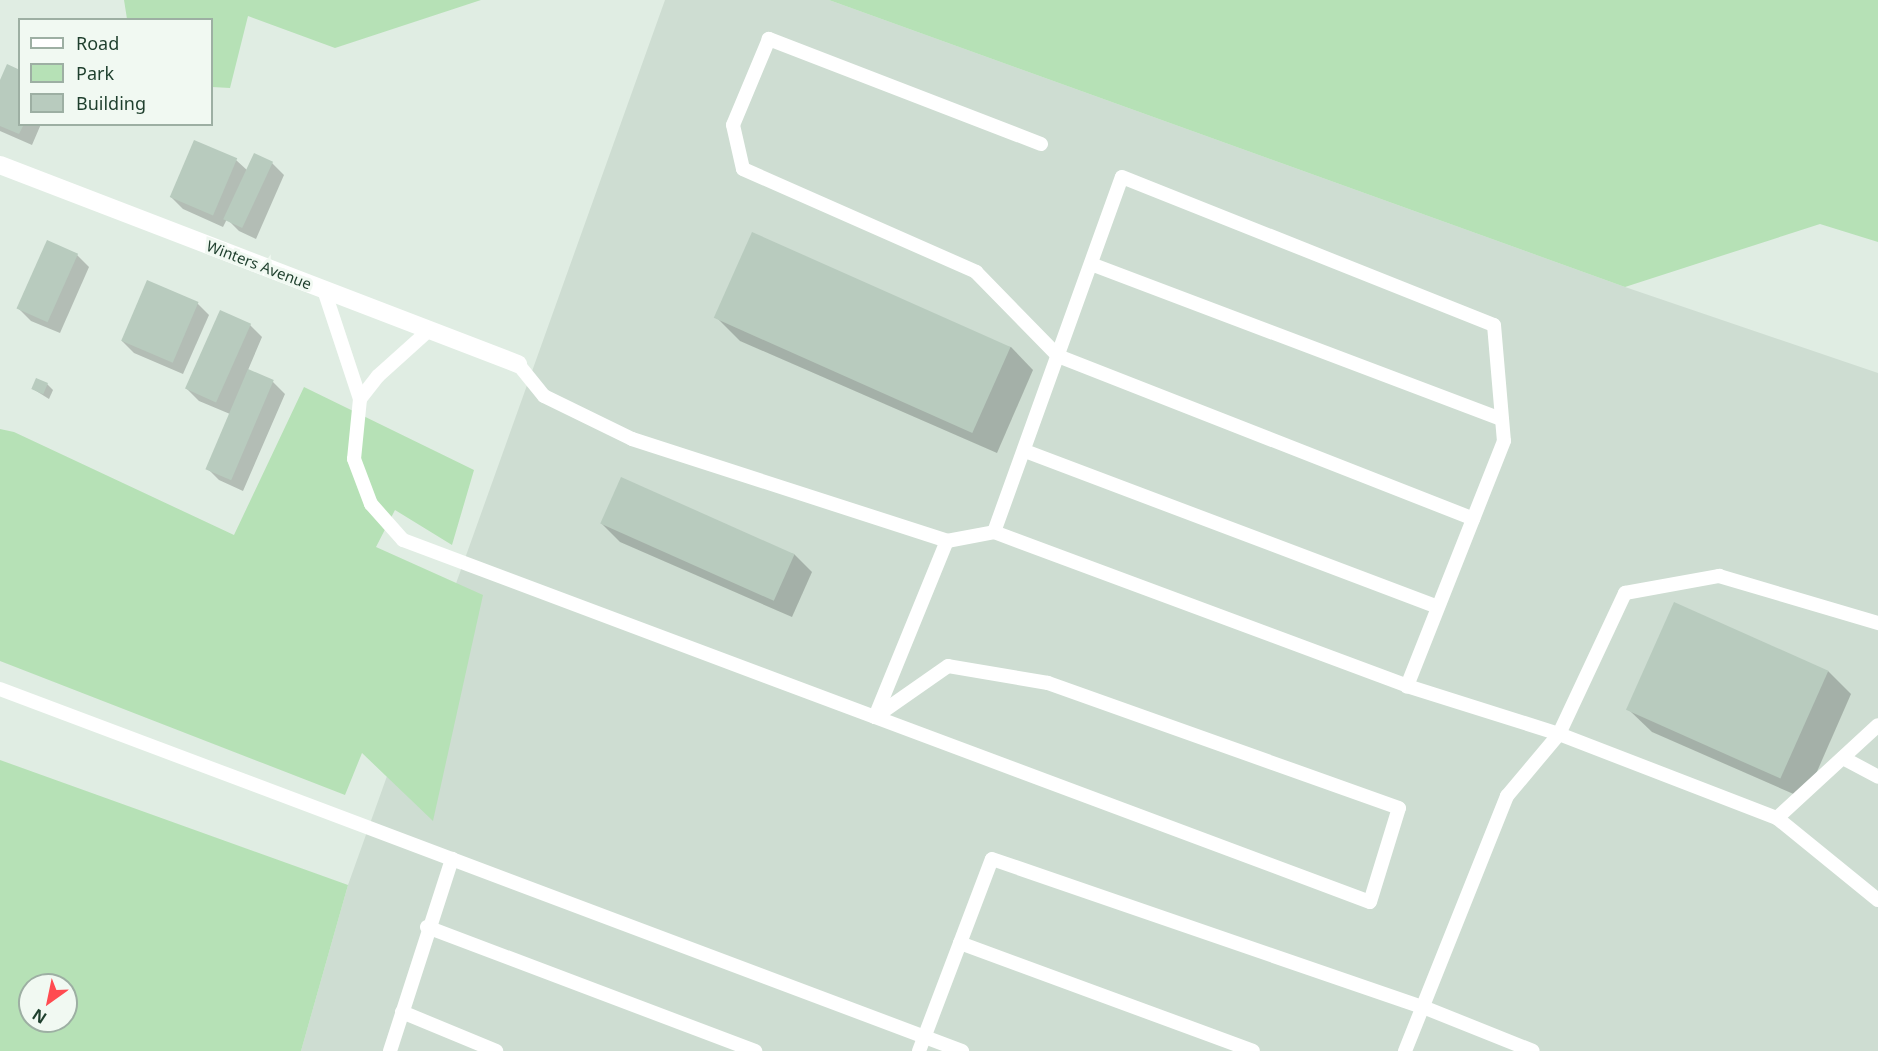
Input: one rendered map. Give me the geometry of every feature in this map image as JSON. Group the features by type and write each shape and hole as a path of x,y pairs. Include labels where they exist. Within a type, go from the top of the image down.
{"street":[{"name":"Winters Avenue","path":"0,165 518,364"}],"lane":[{"path":"1041,144 769,39 733,125 743,169 976,272 1058,356 1473,519"},
{"path":"994,532 1122,177 1494,325 1504,441 1407,686"},
{"path":"1091,264 1502,419"},
{"path":"324,290 360,399 354,459 371,504 403,540 875,717 1370,902 1399,808 1037,681 948,666 875,717"},
{"path":"360,399 378,376 429,330"},
{"path":"518,364 544,396 632,439 947,541 994,532 1407,686 1559,734 1778,818 1878,900"},
{"path":"1025,451 1438,607"},
{"path":"875,717 947,541"},
{"path":"1405,1051 1507,796 1559,734 1624,593 1719,576 1878,622"},
{"path":"0,689 962,1051"},
{"path":"1778,818 1878,725"},
{"path":"1843,758 1878,777"},
{"path":"390,1051 427,927 452,859"},
{"path":"919,1051 992,859 1423,1007 1533,1051"},
{"path":"427,927 755,1051"},
{"path":"960,943 1253,1051"},
{"path":"402,1012 496,1051"}],"shaded area":[{"path":"665,0 829,0 1625,287 1878,373 1878,1051 301,1051 348,885"}],"green space":[{"path":"124,0 481,0 335,48 248,16 230,88 213,87 213,18 127,18"},
{"path":"829,0 1878,0 1878,242 1820,224 1625,287"},
{"path":"304,387 474,470 452,545 395,510 376,547 483,595 433,821 362,753 345,795 0,661 0,429 14,432 234,535"},
{"path":"0,760 348,885 301,1051 0,1051"}],"building":[{"path":"7,64 18,69 18,126 23,126 19,134 0,126 0,80"},
{"path":"194,140 237,158 213,215 170,197"},
{"path":"254,153 273,162 242,228 223,219"},
{"path":"752,232 1011,347 972,433 714,318"},
{"path":"47,240 78,254 48,322 16,309"},
{"path":"147,280 199,302 173,363 121,341"},
{"path":"220,310 251,324 216,402 185,389"},
{"path":"248,369 274,380 231,480 205,469"},
{"path":"36,378 48,383 43,394 31,389"},
{"path":"621,477 795,554 774,601 600,524"},
{"path":"1674,602 1828,671 1780,779 1626,710"}]}
